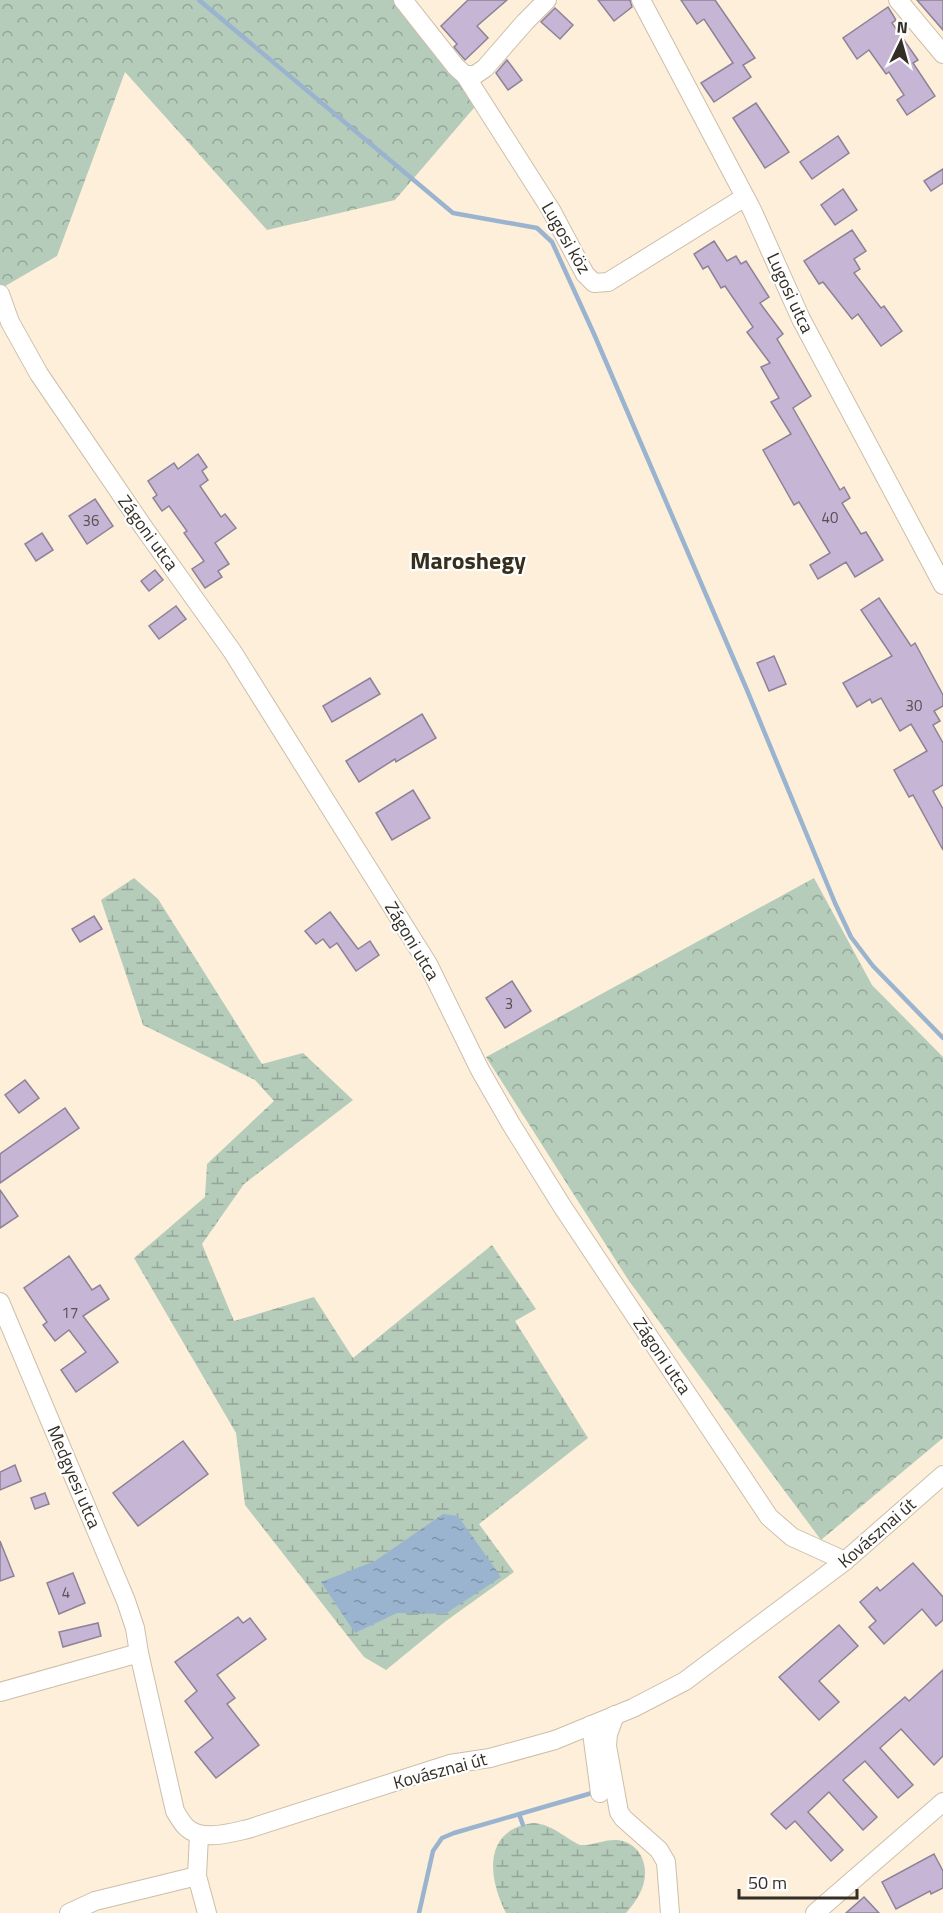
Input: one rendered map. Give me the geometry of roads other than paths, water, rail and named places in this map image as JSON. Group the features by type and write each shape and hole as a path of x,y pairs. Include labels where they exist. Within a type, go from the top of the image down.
{"street":[{"path":"403,0 456,67 470,75 485,68 525,22 548,0"},
{"name":"Lugosi utca","path":"641,0 745,197 801,319 943,585"},
{"path":"898,0 943,54"},
{"name":"Lugosi köz","path":"470,75 551,210 585,274 594,283 608,282 745,197"},
{"name":"Zágoni utca","path":"0,294 10,322 39,374 144,528 232,651 428,964 485,1079 581,1235 770,1517 792,1537 845,1561"},
{"name":"Medgyesi utca","path":"0,1302 126,1601 135,1628 139,1653"},
{"name":"Kovásznai út","path":"199,1834 220,1835 248,1829 450,1764 490,1758 555,1740 615,1715 685,1680 845,1561 943,1475"},
{"path":"0,1692 139,1653 175,1811 187,1828 199,1834 197,1876 207,1913"},
{"path":"615,1715 608,1734 607,1746 619,1812 659,1850 666,1862 670,1913"},
{"path":"591,1725 600,1793"},
{"path":"815,1913 943,1802"},
{"path":"69,1913 95,1901 197,1876"}],"water":[{"path":"443,1514 458,1516 501,1577 445,1614 397,1613 355,1633 321,1582 375,1561"}],"waterway":[{"path":"199,0 453,213 537,228 552,242 594,334 851,937 873,966 943,1038"},
{"path":"419,1913 433,1851 442,1838 592,1793"},
{"path":"519,1814 523,1825"}],"district":[{"name":"Maroshegy","path":"468,561"}]}
